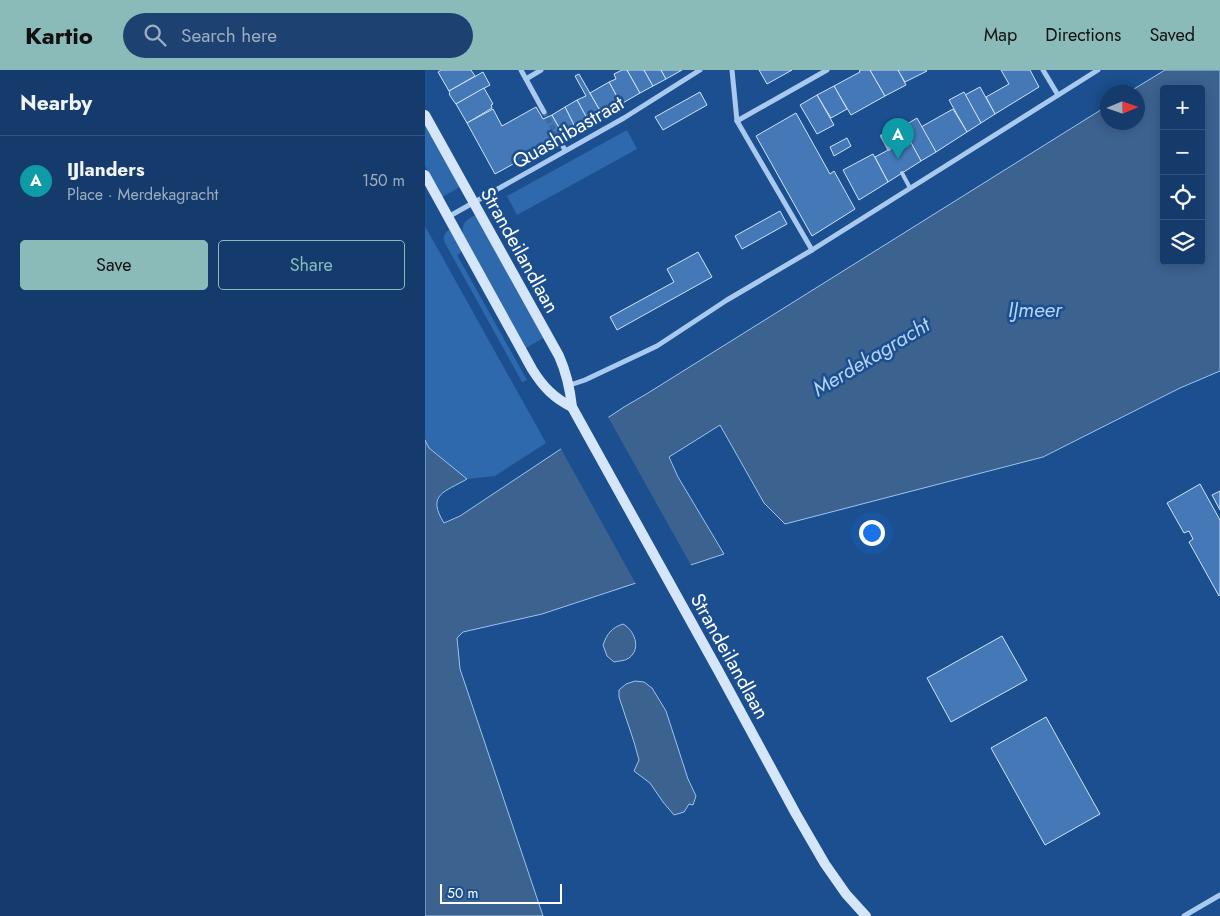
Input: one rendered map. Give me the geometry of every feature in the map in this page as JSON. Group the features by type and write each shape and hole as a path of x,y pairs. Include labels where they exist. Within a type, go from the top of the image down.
{"street":[{"path":"521,70 544,112"},
{"path":"526,79 541,70"},
{"name":"Quashibastraat","path":"448,217 624,118 700,70"},
{"path":"732,70 737,121 812,250"},
{"path":"737,121 827,70"},
{"path":"1043,70 1058,95"},
{"path":"570,385 585,380 657,346 727,300 812,250 1098,70"},
{"name":"Strandeilandlaan","path":"425,115 559,356 570,385 572,407 582,426 796,814 825,864 846,894 866,916"},
{"path":"560,141 565,150"},
{"name":"Strandeilandlaan","path":"425,175 537,378 549,392 572,407"},
{"path":"1185,916 1220,895"}],"lane":[{"path":"882,136 889,149"},
{"path":"902,173 910,188"}],"shaded area":[{"path":"425,123 460,187 442,197 425,166"},
{"path":"627,130 637,149 517,215 507,196"},
{"path":"476,215 545,337 526,348 463,234 465,222"},
{"path":"425,226 546,443 495,476 467,479 429,448 425,439"},
{"path":"451,229 463,251 457,255 527,380 522,382 445,243 445,234"}],"water":[{"name":"IJmeer","path":"1165,70 1220,70 1220,371 1180,388 1043,457 785,524 764,503 720,425 669,457 678,477 724,554 542,614 463,632 457,638 460,669 543,916 425,916 425,440 429,448 467,479 445,491 438,500 437,506 444,523 460,516 648,393 1100,110 1100,130 1145,130 1145,85 1140,85"},
{"path":"623,624 633,635 636,644 635,649 633,654 627,659 614,662 607,656 603,645 610,632 615,627"},
{"path":"635,681 644,682 652,688 666,711 688,779 696,796 693,805 689,804 684,812 674,815 650,783 634,771 639,760 619,697 619,690 626,684"}],"pier":[{"path":"607,415 692,567 637,586 560,447"}],"building":[{"path":"441,70 471,70 475,76 449,91 438,72"},
{"path":"627,70 640,93 621,104 609,82 616,79 614,74"},
{"path":"627,70 644,70 653,86 640,93"},
{"path":"644,70 661,70 666,79 653,86"},
{"path":"661,70 682,70 666,79"},
{"path":"759,70 792,70 767,84"},
{"path":"861,70 870,70 885,96 851,115 834,86"},
{"path":"870,70 898,70 906,85 885,96"},
{"path":"898,70 926,70 927,71 905,82"},
{"path":"1001,70 1030,70 1039,87 995,114 986,97 1009,84"},
{"path":"483,72 490,85 456,104 449,91"},
{"path":"579,74 602,114 589,122 577,100 586,96 575,76"},
{"path":"609,82 621,104 602,114 590,93"},
{"path":"834,86 847,109 831,118 817,95"},
{"path":"980,87 995,114 981,123 965,95"},
{"path":"484,88 493,104 491,105 492,108 467,123 456,104"},
{"path":"700,92 707,105 663,130 655,117"},
{"path":"964,92 981,123 967,132 949,100"},
{"path":"817,95 834,125 817,134 800,105"},
{"path":"577,100 589,122 576,129 565,107"},
{"path":"536,107 543,119 552,115 564,136 495,174 467,123 493,109 502,126"},
{"path":"565,107 576,129 576,131 566,137 552,115"},
{"path":"953,109 967,132 936,152 921,127"},
{"path":"796,113 830,174 834,171 855,209 812,236 756,136"},
{"path":"917,118 936,152 921,161 902,127"},
{"path":"847,138 851,146 834,156 830,147"},
{"path":"909,139 921,161 888,182 875,157"},
{"path":"873,154 888,182 859,200 843,170"},
{"path":"780,211 787,224 742,249 735,236"},
{"path":"698,252 712,277 617,330 610,317 674,282 667,269"},
{"path":"1200,484 1220,520 1219,596 1189,542 1193,539 1189,531 1184,533 1167,503"},
{"path":"1220,491 1220,510 1212,495"},
{"path":"1002,636 1027,680 951,722 927,678"},
{"path":"1046,717 1100,814 1045,845 991,748"}],"tunnel":[{"path":"544,112 560,141"}],"place":[{"name":"IJlanders","path":"898,159"}],"water label":[{"name":"Merdekagracht","path":"871,357"}]}
